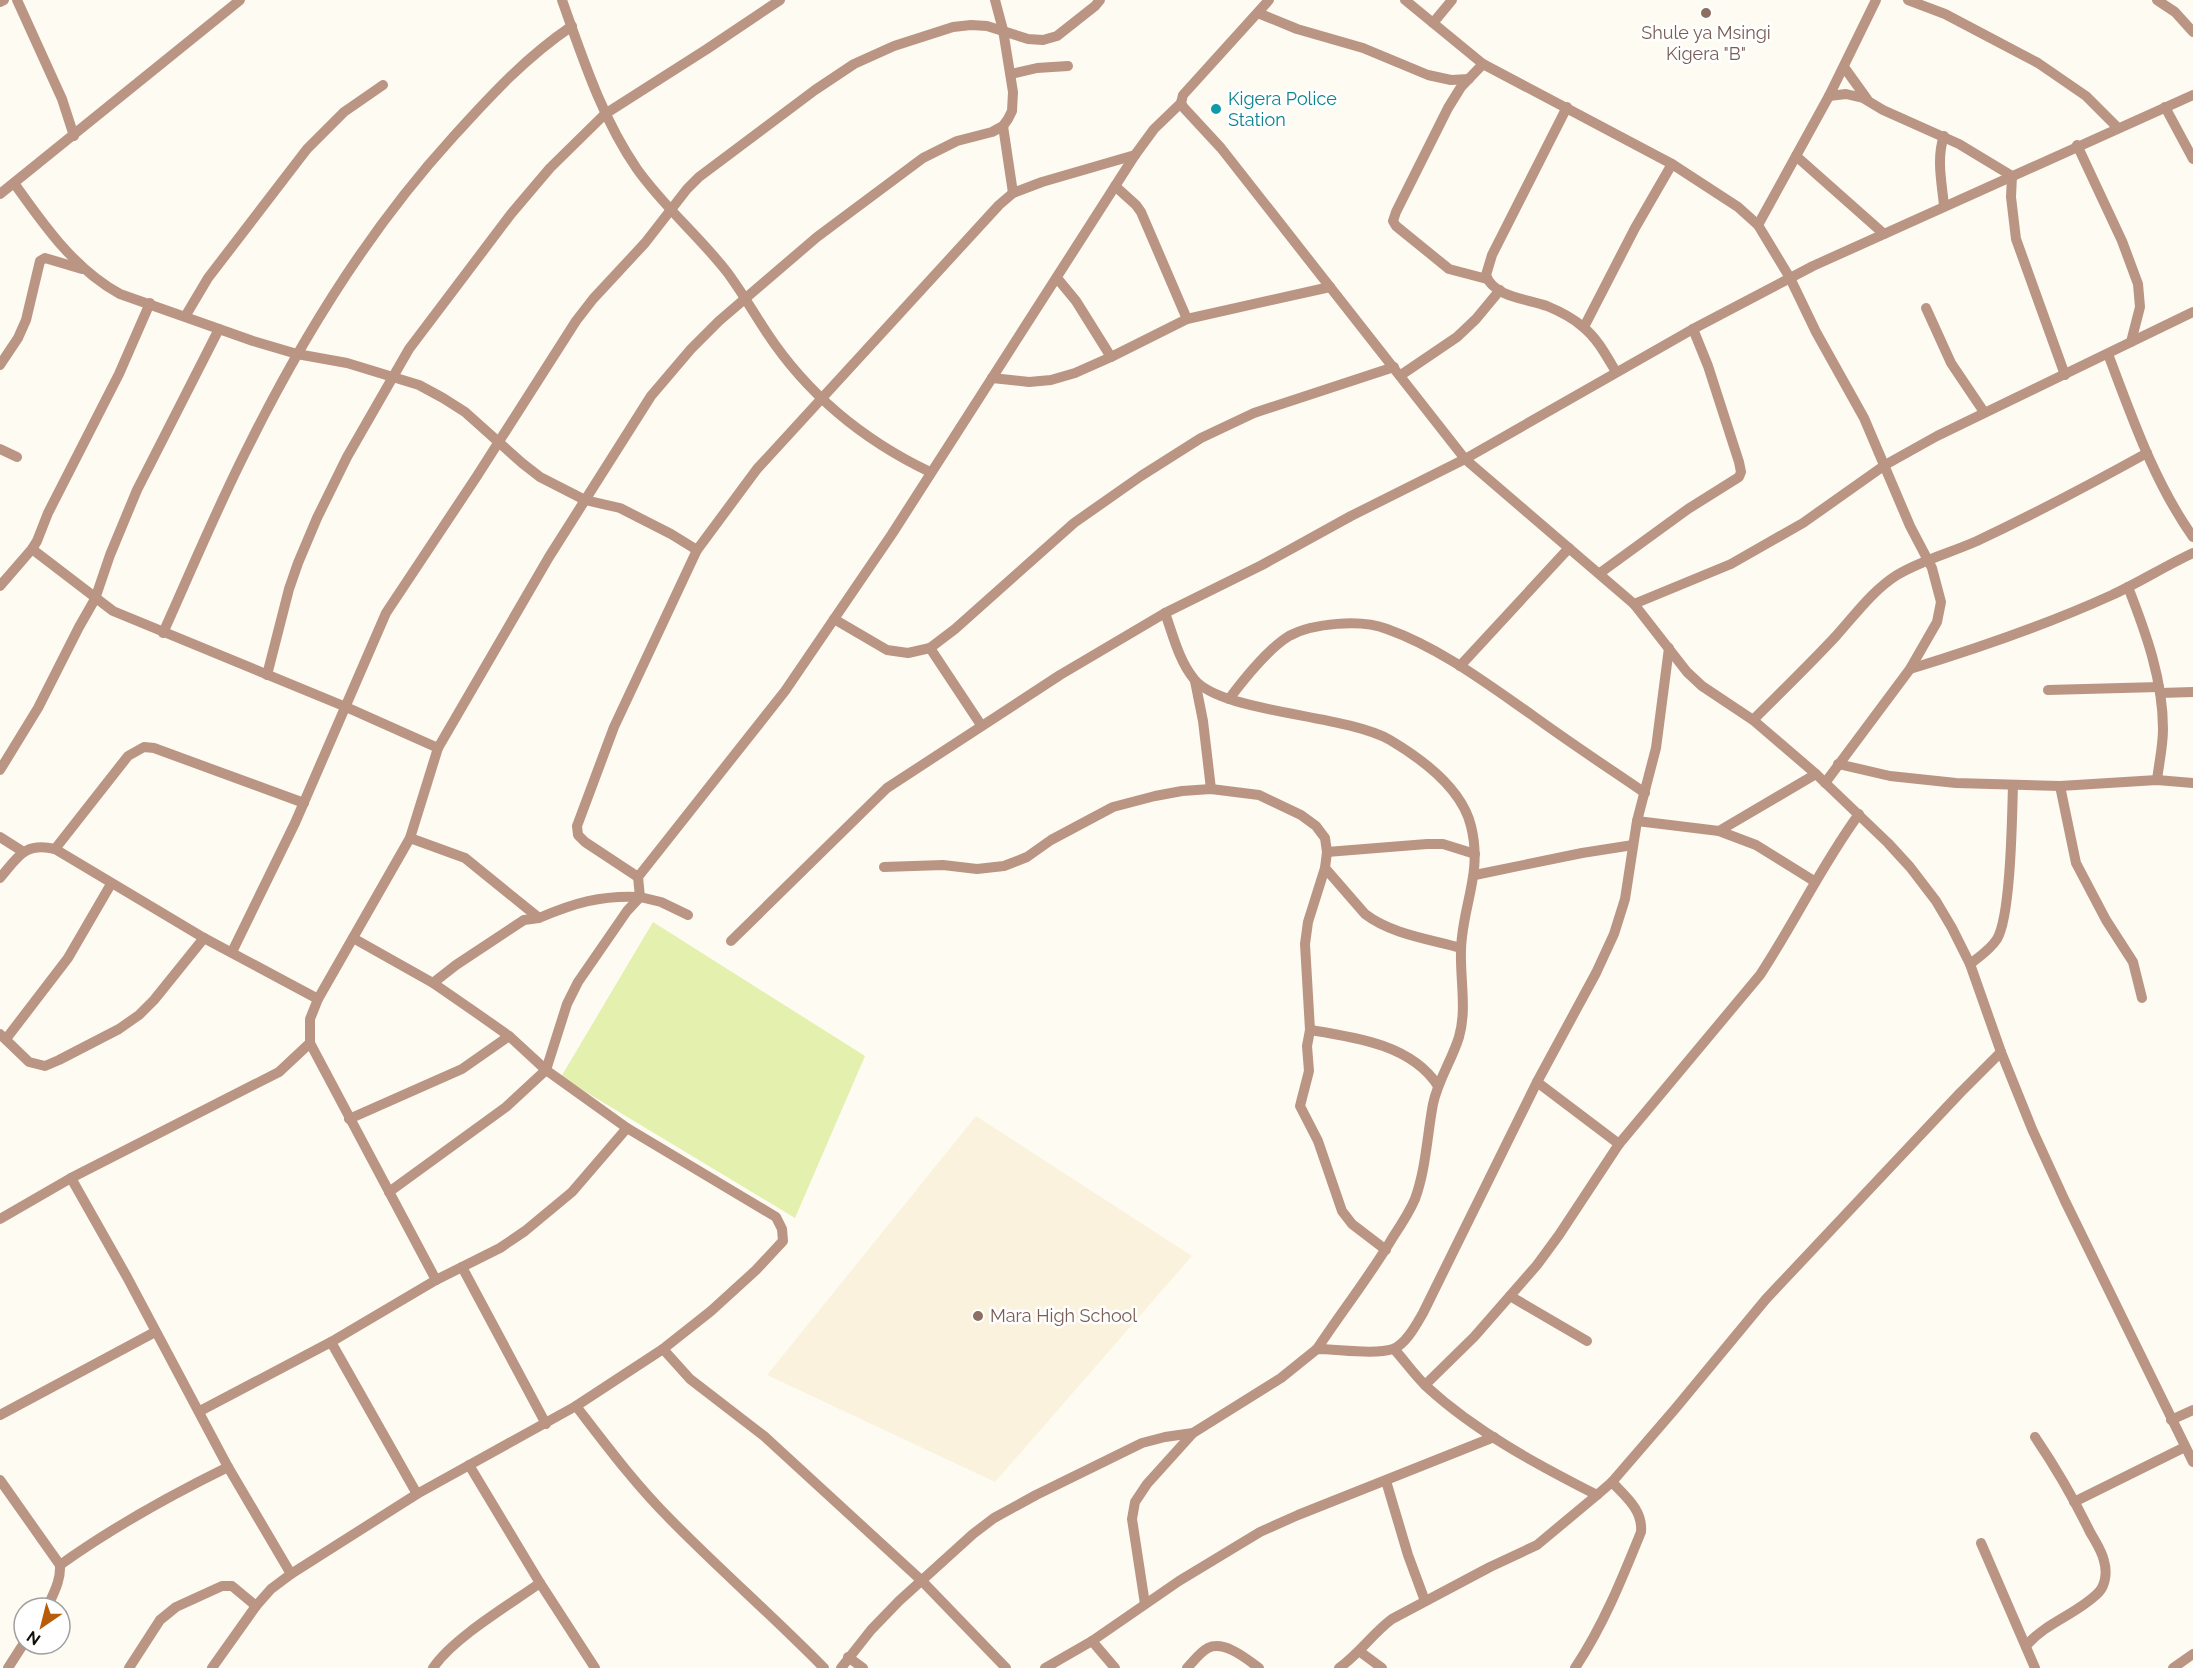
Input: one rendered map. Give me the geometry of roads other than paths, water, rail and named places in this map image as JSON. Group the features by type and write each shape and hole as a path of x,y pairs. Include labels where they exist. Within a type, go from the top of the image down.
{"street":[{"path":"17,0 62,99 74,136"},
{"path":"0,194 240,0"},
{"path":"562,0 604,114 638,171 671,212 704,244 746,297 780,351 820,399 840,417 888,451 930,472"},
{"path":"267,675 289,589 311,532 347,457 409,349 511,214 550,168 604,114 780,0"},
{"path":"436,1280 310,1043 310,1019 318,999 410,838 438,748 509,625 651,396 691,348 746,297 817,237 923,158 948,145 992,132 1003,126 1012,111 1013,92 1003,30 995,0"},
{"path":"232,952 304,803 386,613 576,321 593,299 645,243 687,189 710,167 854,64 894,46 953,27 971,25 1003,30 1028,39 1043,40 1057,36 1100,0"},
{"path":"1269,0 1183,95 1182,103 1190,116 1227,156 1465,459 1634,604 1687,672 1702,686 1753,720 1859,814 1910,867 1936,901 1970,964 2001,1052 2032,1129 2193,1462"},
{"path":"1405,0 1483,64 1672,164 1722,195 1758,225 1790,278 1816,332 1864,418 1910,526 1928,559 1940,594 1940,614 1931,636 1910,669 1825,783"},
{"path":"1433,23 1452,0"},
{"path":"1758,225 1829,96 1876,0"},
{"path":"1908,0 1945,14 2038,63 2086,96 2118,128"},
{"path":"2157,0 2175,12 2193,32"},
{"path":"1258,13 1297,29 1363,48 1428,75 1451,80 1469,79"},
{"path":"163,633 247,449 297,354 361,252 420,173 509,76 572,26"},
{"path":"1483,64 1458,91 1393,221 1398,229 1444,266 1460,273 1487,279 1500,290 1555,310 1584,327 1616,372"},
{"path":"1011,74 1037,68 1068,66"},
{"path":"1844,67 1867,100"},
{"path":"186,315 208,278 307,149 345,112 383,85"},
{"path":"1829,96 1846,94 1867,100 1883,110 1944,136 2012,176"},
{"path":"731,940 887,788 981,725 1165,613 1465,459 1693,329 1790,278 2077,145 2193,95"},
{"path":"389,1192 506,1107 546,1070 567,1004 578,982 627,911 640,897 638,877 785,691 892,534 1135,155 1154,129 1182,103"},
{"path":"1487,279 1487,270 1492,255 1567,107"},
{"path":"2165,107 2193,159"},
{"path":"1003,126 1013,193"},
{"path":"1944,136 1939,159 1944,206"},
{"path":"2077,145 2122,241 2138,284 2140,306 2131,342"},
{"path":"638,877 585,842 578,835 577,826 614,727 697,550 757,469 999,205 1013,193 1042,182 1135,155"},
{"path":"1796,156 1884,234"},
{"path":"1584,327 1635,228 1672,164"},
{"path":"2012,176 2010,197 2016,239 2065,375"},
{"path":"14,183 40,219 82,269 120,294 297,354 347,363 419,385 465,412 540,477 585,500 620,508 697,550"},
{"path":"1115,186 1141,212 1187,319"},
{"path":"0,365 14,345 26,320 40,261 45,258 82,269"},
{"path":"1057,278 1098,333 1111,357"},
{"path":"992,378 1029,382 1051,380 1075,373 1111,357 1187,319 1330,287"},
{"path":"834,619 887,650 908,653 930,648 955,629 1074,523 1141,476 1202,438 1254,413 1397,371 1457,337 1476,320 1500,290"},
{"path":"0,586 32,549 119,374 150,303"},
{"path":"1926,308 1951,363 1984,412"},
{"path":"1634,604 1731,564 1803,523 1885,465 1984,412 2192,314"},
{"path":"0,770 38,708 95,599 110,555 137,490 219,329"},
{"path":"1599,573 1688,509 1739,477 1741,472 1708,366 1693,329"},
{"path":"2108,354 2163,488 2193,537"},
{"path":"0,449 17,457"},
{"path":"1753,720 1872,596 1896,576 1928,559 1989,535 2147,453"},
{"path":"1460,666 1569,548"},
{"path":"32,549 112,611 346,707 438,748"},
{"path":"1910,669 1980,649 2061,617 2128,587 2193,553"},
{"path":"2128,587 2154,658 2159,690 2163,730 2157,780"},
{"path":"1145,1604 1132,1519 1135,1502 1193,1433 1281,1378 1317,1349 1386,1250 1415,1199 1438,1086 1459,1036 1463,1010 1461,948 1475,875 1471,826 1462,805 1445,783 1418,759 1388,739 1356,726 1228,699 1211,692 1195,681 1186,668 1165,613"},
{"path":"1228,699 1254,669 1289,636 1319,627 1353,622 1385,628 1425,645 1460,666 1645,793"},
{"path":"930,648 981,725"},
{"path":"1317,1349 1373,1351 1394,1348 1408,1336 1423,1313 1537,1082 1596,973 1614,934 1625,899 1637,821 1656,748 1670,648"},
{"path":"1195,681 1203,721 1211,789"},
{"path":"2048,690 2193,692"},
{"path":"55,849 128,756 144,747 154,748 198,763 304,803"},
{"path":"1838,764 1863,771 1923,780 2013,785 2060,786 2157,780 2193,783"},
{"path":"1719,831 1816,774"},
{"path":"1970,964 1993,945 2002,927 2013,785"},
{"path":"2060,786 2076,863 2106,920 2133,962 2142,998"},
{"path":"884,867 943,865 977,869 1004,866 1027,857 1051,840 1113,807 1155,796 1211,789 1259,795 1301,815 1316,826 1325,838 1327,852 1325,868 1312,904 1305,944 1310,1030 1307,1046 1309,1071 1300,1106 1318,1141 1342,1211 1352,1224 1386,1250"},
{"path":"1425,1385 1474,1337 1510,1296 1559,1235 1619,1144 1760,975 1814,881 1859,814"},
{"path":"1637,821 1719,831 1756,845 1814,881"},
{"path":"0,837 22,851"},
{"path":"410,838 465,858 539,918"},
{"path":"1327,852 1443,844 1475,854"},
{"path":"1475,875 1633,845"},
{"path":"0,879 22,851 42,846 55,849 204,938 318,999"},
{"path":"1325,868 1365,914 1373,920 1397,930 1461,948"},
{"path":"111,884 68,958 3,1036 29,1062 45,1066 118,1029 139,1015 204,938"},
{"path":"433,983 524,920 539,918 579,903 617,896 640,897 661,902 688,915"},
{"path":"212,1668 256,1606 271,1589 291,1574 417,1494 576,1406 663,1349 711,1311 756,1270 783,1241 782,1229 776,1217 627,1128 546,1070 510,1036 433,983 353,938"},
{"path":"1310,1030 1367,1041 1393,1051 1422,1066 1438,1086"},
{"path":"349,1119 462,1069 510,1036"},
{"path":"0,1219 71,1178 279,1072 310,1043"},
{"path":"1339,1668 1378,1630 1425,1601 1537,1545 1612,1482 1766,1299 2001,1052"},
{"path":"1537,1082 1619,1144"},
{"path":"200,1411 331,1342 436,1280 500,1248 549,1213 592,1170 627,1128"},
{"path":"71,1178 200,1411 228,1467 291,1574"},
{"path":"462,1267 546,1424"},
{"path":"1510,1296 1587,1341"},
{"path":"0,1415 155,1332"},
{"path":"331,1342 417,1494"},
{"path":"1394,1348 1425,1385 1447,1404 1494,1437 1597,1495"},
{"path":"663,1349 690,1379 764,1436 922,1581 1006,1668"},
{"path":"576,1406 624,1468 668,1518 781,1624 824,1668"},
{"path":"2171,1420 2193,1410"},
{"path":"841,1668 848,1657 899,1601 973,1534 1018,1504 1142,1443 1193,1433"},
{"path":"1045,1668 1092,1641 1145,1604 1260,1532 1494,1437"},
{"path":"2026,1646 2043,1629 2101,1591 2105,1580 2104,1561 2064,1480 2035,1437"},
{"path":"2074,1502 2185,1447"},
{"path":"469,1465 592,1667"},
{"path":"60,1565 165,1498 228,1467"},
{"path":"0,1480 60,1565 61,1574 52,1596"},
{"path":"1386,1481 1408,1555 1425,1601"},
{"path":"1575,1668 1591,1645 1603,1621 1641,1533 1642,1523 1637,1510 1612,1482"},
{"path":"1981,1543 2035,1668"},
{"path":"433,1668 454,1645 540,1583"},
{"path":"129,1668 160,1620 176,1607 222,1586 232,1586 256,1606"},
{"path":"1092,1641 1114,1668"},
{"path":"1187,1668 1209,1647 1219,1646 1241,1655 1259,1668"},
{"path":"1359,1651 1382,1668"},
{"path":"2174,1668 2193,1654"},
{"path":"848,1657 863,1668"}],"place":[{"name":"Shule ya Msingi Kigera \"B\"","path":"1706,13"},
{"name":"Kigera Police Station","path":"1216,109"},
{"name":"Mara High School","path":"978,1316"}]}
